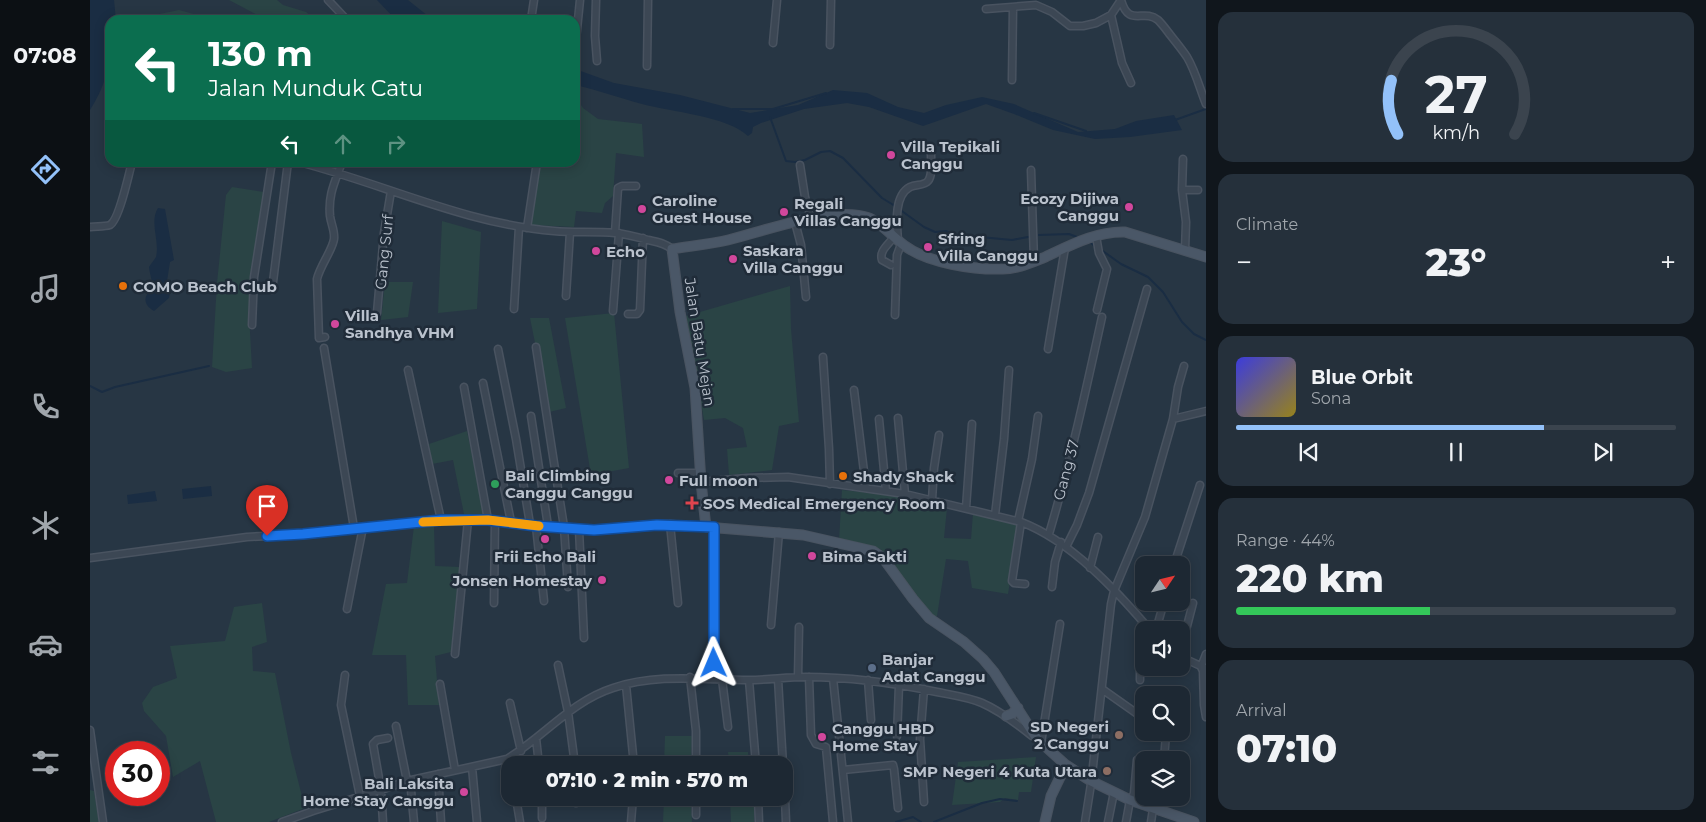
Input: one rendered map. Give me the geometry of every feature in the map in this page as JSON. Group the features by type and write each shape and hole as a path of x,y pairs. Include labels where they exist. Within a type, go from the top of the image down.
{"street":[{"path":"328,0 342,15"},
{"path":"532,15 534,0"},
{"path":"578,15 580,0"},
{"path":"596,0 595,36 597,61"},
{"path":"647,66 648,0"},
{"path":"773,43 777,0"},
{"path":"830,44 831,0"},
{"path":"986,9 1041,6 1070,26 1076,27 1096,23 1111,15 1121,0"},
{"path":"1121,0 1127,14 1152,17 1158,20 1188,58 1206,104"},
{"path":"1012,80 1013,8"},
{"path":"1111,15 1122,62 1130,83"},
{"path":"895,315 898,241 897,209 903,194 911,186 926,183 929,180 931,154"},
{"path":"1183,158 1182,190 1186,222 1185,251"},
{"path":"800,165 805,197 811,218"},
{"path":"90,227 107,226 115,219 131,167"},
{"path":"252,325 254,277 271,167"},
{"path":"272,290 287,167"},
{"path":"317,167 454,212 519,227 570,232 617,233 662,242 672,249 727,240 811,218 846,215 870,218 915,254 927,259 975,267 1002,269 1018,267 1065,248 1114,232 1125,232 1206,257"},
{"path":"325,337 319,338 316,279 334,241 330,203 332,188 340,167"},
{"path":"527,228 536,167"},
{"path":"1031,170 1034,261"},
{"path":"613,311 618,188 622,186 636,186"},
{"path":"1182,190 1198,190"},
{"name":"Gang Surf","path":"377,313 384,233 391,191"},
{"path":"796,222 801,245 806,297"},
{"path":"514,309 519,227"},
{"path":"566,296 570,232"},
{"path":"628,314 637,314 640,310 643,238"},
{"path":"1097,239 1099,253 1106,265 1107,273 1097,310"},
{"path":"891,265 882,260 882,250 898,241"},
{"path":"1048,349 1065,248"},
{"name":"Jalan Batu Mejan","path":"672,249 679,303 695,388 701,477 710,527"},
{"path":"1052,587 1055,562 1089,493 1148,289"},
{"name":"Gang 37","path":"1049,534 1083,406 1102,317"},
{"path":"536,347 564,527 568,587"},
{"path":"324,348 354,528"},
{"path":"498,349 533,525 544,601"},
{"path":"822,357 830,484"},
{"path":"1085,822 1114,591 1145,517 1173,419 1184,366"},
{"path":"408,370 441,520"},
{"path":"995,515 1004,439 1009,370"},
{"path":"484,383 511,522"},
{"path":"464,387 491,520 494,603"},
{"path":"854,390 866,488"},
{"path":"1173,419 1206,411"},
{"path":"531,416 548,526"},
{"path":"1025,584 1012,581 1038,416"},
{"path":"898,418 905,494"},
{"path":"879,419 886,491"},
{"path":"966,508 972,424"},
{"path":"932,500 934,468 940,435"},
{"path":"678,473 701,477 780,477 866,488 905,494 1020,521 1049,534 1063,544 1114,591 1139,621"},
{"path":"1177,556 1200,485"},
{"path":"90,558 247,537 303,534 441,520 491,520 594,530 670,524 804,535 858,547 878,554 924,613 936,624 964,642 994,672 1039,741"},
{"path":"455,654 468,520"},
{"path":"670,524 678,603"},
{"path":"347,609 363,527"},
{"path":"710,527 714,679"},
{"path":"579,528 584,638"},
{"path":"771,625 779,532"},
{"path":"1090,568 1098,537"},
{"path":"1189,621 1194,603"},
{"path":"1039,741 1060,624"},
{"path":"798,677 799,627"},
{"path":"1206,654 1203,671 1206,717"},
{"path":"1190,661 1204,668"},
{"path":"558,665 568,712 574,756"},
{"path":"345,675 341,705 360,796"},
{"path":"690,677 696,731 696,756"},
{"path":"512,756 568,712 603,692 626,685 666,678 690,677 749,680 798,677 868,680 924,689 982,703 1006,716 1039,741 1066,765 1091,781 1131,801 1194,822"},
{"path":"809,677 811,735 816,744 826,747 833,822"},
{"path":"833,678 848,822"},
{"path":"722,679 728,727"},
{"path":"778,679 782,756"},
{"path":"749,680 755,756"},
{"path":"868,680 871,720"},
{"path":"440,684 455,770"},
{"path":"626,685 633,756"},
{"path":"897,736 899,685"},
{"path":"924,689 920,738 924,802"},
{"path":"1102,689 1135,712"},
{"path":"510,703 521,750"},
{"path":"1006,716 1012,714 1018,708"},
{"path":"396,726 408,781 414,822"},
{"path":"90,730 103,822"},
{"path":"383,822 381,790 373,744 377,740 388,738"},
{"path":"536,738 538,756"},
{"path":"282,822 408,781 501,760"},
{"path":"843,770 892,765 894,768 898,808"},
{"path":"1045,822 1051,796 1066,765"},
{"path":"472,767 477,822"},
{"path":"438,774 441,822"},
{"path":"1126,822 1135,782"},
{"path":"1108,822 1114,792"},
{"path":"517,806 520,822"},
{"path":"542,806 542,818"},
{"path":"631,822 632,806"},
{"path":"696,806 696,815"},
{"path":"758,806 758,822"},
{"path":"785,806 786,822"},
{"path":"1151,822 1159,806"}],"green space":[{"path":"229,0 277,0 283,5 310,15 258,15"},
{"path":"179,10 197,15 155,15"},
{"path":"580,104 598,119 642,124 644,157 616,153 613,196 605,203 602,213 576,211 574,227 531,225 539,167 580,167"},
{"path":"232,187 264,192 256,242 249,314 252,368 226,372 212,367 217,283 226,195"},
{"path":"442,221 481,232 477,309 438,313"},
{"path":"385,282 413,282 408,317 381,320"},
{"path":"790,286 791,329 799,422 779,426 772,470 729,475 727,449 747,447 743,428 725,418 704,420 686,316"},
{"path":"614,313 629,468 591,475 565,318"},
{"path":"530,318 549,318 566,408 549,412"},
{"path":"467,431 485,516 464,514 453,460 432,464 429,444"},
{"path":"842,490 892,495 947,508 944,538 971,539 973,513 1019,524 1008,594 972,588 968,561 946,559 937,616 931,616 880,549 839,541"},
{"path":"414,526 434,526 435,566 460,567 451,652 435,656 439,705 408,705 406,655 372,655 386,584 407,583"},
{"path":"262,603 267,642 252,647 253,671 275,673 291,753 305,808 269,822 216,822 200,761 173,777 170,759 170,741 167,741 166,736 144,711 142,703 153,687 177,678 170,646 225,641 234,607"},
{"path":"665,736 692,736 691,756 664,756"},
{"path":"728,752 748,752 748,756 728,756"},
{"path":"1036,757 1031,792 1019,792 1018,800 1005,798 1000,802 952,805 958,762"},
{"path":"90,790 94,791 99,822 90,822"},
{"path":"664,806 691,806 692,822 663,822"},
{"path":"730,806 754,806 754,822 731,822"}],"water":[{"path":"90,0 114,0 116,15 105,15 105,80 90,110"},
{"path":"377,0 408,0 427,15 391,15"},
{"path":"580,71 614,83 680,95 750,113 798,105 833,90 867,93 898,107 924,113 946,105 982,97 1014,104 1078,132 1115,129 1136,121 1174,115 1182,130 1130,137 1095,139 1053,130 986,104 923,126 869,107 847,103 804,109 761,123 753,127 752,133 748,136 739,129 713,119 654,107 580,86"},
{"path":"158,208 165,209 174,260 170,262 167,281 171,286 169,298 154,311 146,304 146,298 152,289 149,267 156,257 157,251 154,219"},
{"path":"211,486 212,496 183,499 182,489"},
{"path":"155,491 157,501 128,504 127,495"}],"waterway":[{"path":"733,109 773,109 826,93"},
{"path":"1175,120 1206,109"},
{"path":"1034,113 1086,131"},
{"path":"770,117 786,161 805,160 821,152 830,151 843,158 882,198 895,206"},
{"path":"899,209 924,227 935,232 946,231 965,239 980,237 1012,240 1028,237"},
{"path":"1039,235 1069,234 1077,237"},
{"path":"1091,243 1096,247"},
{"path":"1100,249 1121,264 1148,277 1163,292 1182,322 1194,334 1206,340"},
{"path":"90,386 102,392 115,387 209,366"},
{"path":"934,822 982,803 1000,799 1017,801"},
{"path":"896,822 913,817 921,822"}],"slow traffic":[{"path":"423,522 488,520 539,526"}],"place":[{"name":"Villa Tepikali Canggu","path":"891,155"},
{"name":"Ecozy Dijiwa Canggu","path":"1129,207"},
{"name":"Caroline Guest House","path":"642,209"},
{"name":"Regali Villas Canggu","path":"784,212"},
{"name":"Sfring Villa Canggu","path":"928,247"},
{"name":"Echo","path":"596,251"},
{"name":"Saskara Villa Canggu","path":"733,259"},
{"name":"COMO Beach Club","path":"123,286"},
{"name":"Villa Sandhya VHM","path":"335,324"},
{"name":"Shady Shack","path":"843,476"},
{"name":"Full moon","path":"669,480"},
{"name":"Bali Climbing Canggu Canggu","path":"495,484"},
{"name":"SOS Medical Emergency Room","path":"692,503"},
{"name":"Frii Echo Bali","path":"545,539"},
{"name":"Bima Sakti","path":"812,556"},
{"name":"Jonsen Homestay","path":"602,580"},
{"name":"Banjar Adat Canggu","path":"872,668"},
{"name":"SD Negeri 2 Canggu","path":"1119,735"},
{"name":"Canggu HBD Home Stay","path":"822,737"},
{"name":"SMP Negeri 4 Kuta Utara","path":"1107,771"},
{"name":"Bali Laksita Home Stay Canggu","path":"464,792"}],"route":[{"path":"267,536 441,520 488,520 594,530 670,524 714,527 714,663"}]}
